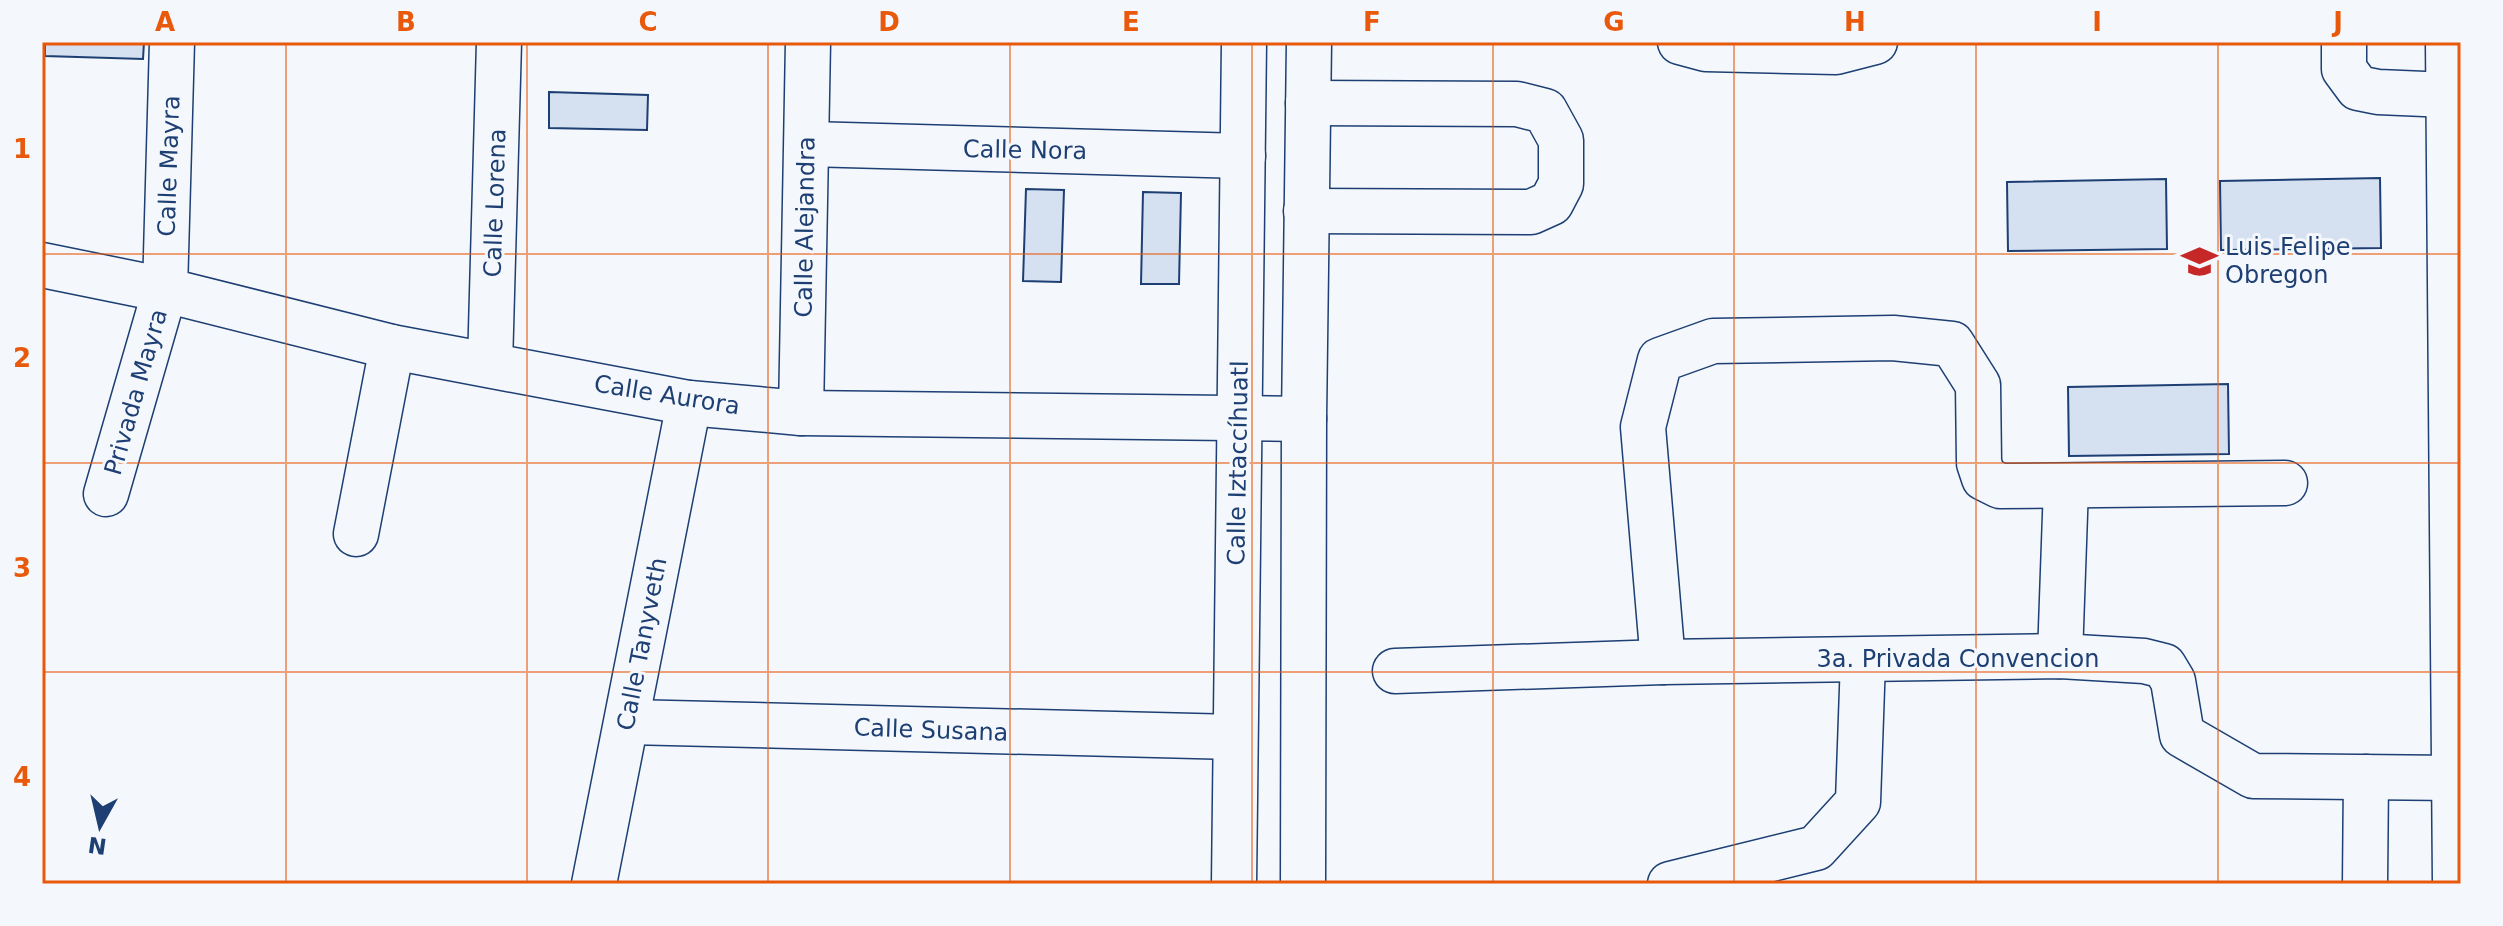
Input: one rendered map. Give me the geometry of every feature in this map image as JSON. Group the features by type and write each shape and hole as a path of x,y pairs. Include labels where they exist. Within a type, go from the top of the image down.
{"street":[{"name":"Calle Mayra","path":"165,290 172,42"},
{"name":"Calle Lorena","path":"490,365 499,42"},
{"name":"Calle Alejandra","path":"801,413 808,42"},
{"name":"Calle Iztaccíhuatl","path":"1234,884 1244,42"},
{"path":"1303,884 1309,42"},
{"path":"1680,42 1706,49 1836,52 1875,42"},
{"path":"2344,42 2344,69 2358,88 2378,92 2448,95"},
{"path":"2448,42 2455,884"},
{"path":"1306,211 1531,212 1551,203 1561,184 1561,140 1545,111 1517,104 1308,103"},
{"name":"Calle Nora","path":"808,144 1243,156"},
{"name":"Calle Aurora","path":"42,265 165,290 392,347 689,403 801,413 1304,419"},
{"name":"Privada Mayra","path":"106,494 165,290"},
{"path":"1663,662 1643,427 1660,360 1713,341 1893,338 1952,344 1978,385 1979,463 1984,478 2000,486 2285,483"},
{"path":"356,534 392,347"},
{"name":"Calle Tanyveth","path":"594,884 689,403"},
{"path":"2060,656 2066,486"},
{"name":"3a. Privada Convencion","path":"1395,671 1663,662 2060,656 2144,661 2164,666 2173,681 2182,735 2253,776 2455,778"},
{"path":"1670,884 1816,848 1858,802 1863,660"},
{"name":"Calle Susana","path":"628,722 1235,737"},
{"path":"2365,884 2366,777"}],"building":[{"path":"45,42 144,42 143,59 45,56"},
{"path":"549,92 648,95 647,130 549,128"},
{"path":"2380,178 2381,248 2221,250 2220,181"},
{"path":"2166,179 2167,249 2008,251 2007,182"},
{"path":"1026,189 1064,190 1061,282 1023,281"},
{"path":"1143,192 1181,193 1179,284 1141,284"},
{"path":"2228,384 2229,454 2069,456 2068,387"}],"place":[{"name":"Luis Felipe Obregon","path":"2199,261"}]}
